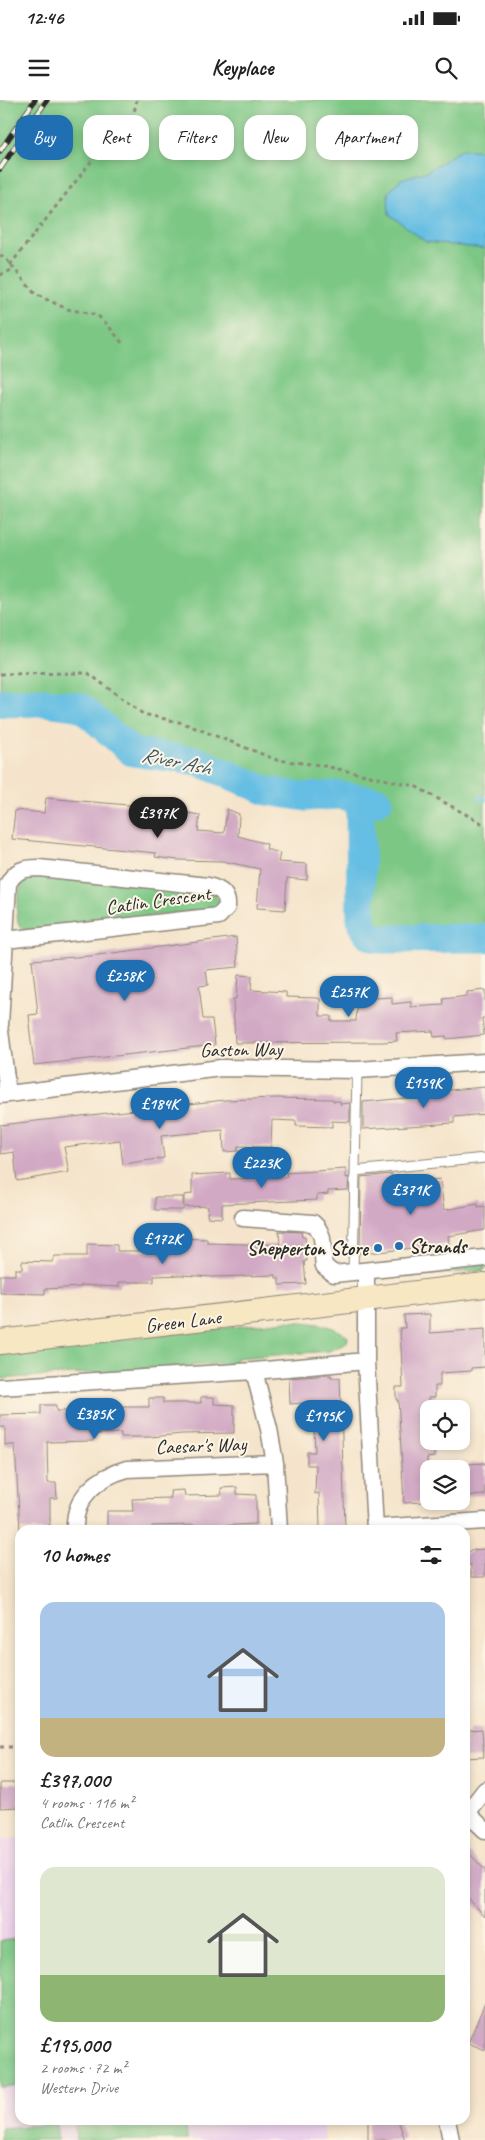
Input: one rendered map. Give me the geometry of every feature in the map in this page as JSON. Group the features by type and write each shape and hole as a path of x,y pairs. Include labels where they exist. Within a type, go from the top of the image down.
{"main road":[{"name":"Green Lane","path":"0,1342 485,1285"}],"street":[{"name":"Catlin Crescent","path":"0,1025 8,884 12,876 20,870 28,868 208,886 220,889 227,899 227,907 219,916 5,940"},
{"path":"0,1031 4,1094"},
{"name":"Gaston Way","path":"4,1094 221,1068 357,1070 485,1062"},
{"path":"243,1218 312,1223 319,1228 322,1236 323,1261 328,1272 339,1275 485,1258"},
{"path":"359,1273 366,1300 366,1361 375,1525"},
{"path":"0,1387 254,1371 366,1361"},
{"path":"254,1371 269,1429 275,1463 279,1525"},
{"name":"Caesar's Way","path":"75,1525 84,1498 92,1485 109,1474 127,1469 275,1463"},
{"path":"430,1525 485,1521"},
{"path":"470,1807 485,1790"},
{"path":"470,1816 485,1830"},
{"path":"448,2125 451,2140"}],"lane":[{"path":"357,1070 355,1171 359,1273"},
{"path":"355,1171 485,1158"}],"path":[{"path":"10,265 98,153 131,124 138,100"},
{"path":"0,255 7,260 12,270 35,294 48,302 97,315 106,322 123,344"},
{"path":"0,275 12,270"},
{"path":"0,674 88,673 143,714 183,723 277,760 320,765 415,786 485,825"},
{"path":"0,1747 15,1747"}],"shaded area":[{"path":"15,1838 15,2125 324,2125 325,2140 0,2140 0,1839"}],"green space":[{"path":"0,100 485,100 485,938 381,939 370,937 365,931 367,919 367,814 364,799 338,795 306,797 267,791 197,761 132,752 120,743 114,726 84,701 19,696 0,703"},
{"path":"29,873 213,892 220,902 217,908 29,932 22,929 19,925 17,910 19,892 25,877"},
{"path":"485,1264 485,1270 406,1277 406,1273"},
{"path":"286,1321 327,1326 342,1332 348,1337 347,1343 329,1351 236,1358 235,1363 0,1379 0,1353"},
{"path":"15,1939 15,2086 0,2088 0,1941"},
{"path":"56,2125 58,2140 0,2140 0,2128"},
{"path":"75,2125 186,2125 187,2140 76,2140"}],"water":[{"path":"462,149 485,151 485,249 426,242 389,214 388,193 401,179 428,171"}],"building":[{"path":"46,798 152,807 200,815 198,831 224,833 227,809 239,814 238,836 267,844 266,849 280,853 278,862 307,864 307,880 287,878 285,910 257,908 260,869 222,861 178,860 155,857 156,853 12,839 15,810 44,813"},
{"path":"236,937 238,967 206,970 208,985 199,986 203,1019 212,1019 215,1045 34,1065 29,1015 38,1014 32,960 90,956"},
{"path":"238,975 252,976 251,990 286,992 286,997 320,999 320,1016 331,1016 331,1021 356,1021 357,1009 361,1008 359,999 392,997 392,1004 411,1002 411,1007 444,1005 443,999 467,996 467,992 485,990 485,1018 482,1018 484,1035 447,1039 446,1036 434,1037 433,1031 396,1033 397,1041 383,1042 235,1043 233,999 236,999"},
{"path":"485,1087 485,1114 454,1117 454,1123 363,1129 363,1102 439,1095 439,1091"},
{"path":"274,1098 333,1099 333,1101 340,1101 340,1104 350,1103 350,1122 332,1121 332,1127 296,1126 296,1121 272,1120 271,1147 238,1146 238,1151 224,1152 223,1130 161,1136 164,1158 123,1164 120,1140 64,1147 69,1172 17,1181 14,1152 0,1154 0,1125 225,1100"},
{"path":"346,1169 346,1178 349,1177 348,1190 328,1191 328,1194 317,1195 317,1200 222,1204 222,1218 207,1217 208,1206 184,1207 184,1195 192,1194 192,1175 230,1173 230,1179 287,1177 286,1173"},
{"path":"392,1174 393,1184 440,1179 444,1210 478,1204 478,1207 485,1206 485,1230 448,1236 449,1244 360,1254 361,1177"},
{"path":"155,1197 183,1197 183,1210 155,1210"},
{"path":"279,1231 301,1232 302,1237 305,1237 307,1261 304,1261 306,1284 279,1285 279,1278 276,1278 276,1275 213,1277 181,1275 154,1276 154,1282 119,1282 119,1287 81,1285 81,1287 45,1289 45,1294 0,1293 0,1275 15,1275 15,1269 22,1269 22,1261 52,1262 55,1256 87,1256 87,1244 117,1245 117,1251 160,1251 161,1244 172,1244 172,1238 207,1239 207,1243 280,1245"},
{"path":"430,1314 430,1333 485,1329 485,1367 471,1368 471,1371 440,1373 440,1386 435,1386 435,1397 429,1397 429,1400 420,1400 420,1450 434,1450 434,1457 420,1460 420,1502 404,1503 396,1387 403,1387 400,1328 405,1328 404,1315"},
{"path":"331,1375 331,1378 340,1378 345,1525 320,1525 319,1493 315,1494 316,1465 307,1465 307,1452 315,1452 314,1427 305,1427 304,1403 290,1404 289,1378"},
{"path":"201,1397 214,1397 214,1404 234,1405 234,1433 150,1437 121,1437 121,1433 93,1434 93,1441 47,1442 48,1483 56,1483 57,1498 50,1498 50,1525 20,1525 15,1445 5,1445 5,1427 0,1427 0,1415 41,1414 41,1405 56,1405 56,1411 93,1411 93,1401 112,1401 112,1407 149,1407 149,1398 163,1398 163,1403 201,1403"},
{"path":"485,1463 485,1495 470,1496 470,1464"},
{"path":"237,1487 237,1494 256,1495 256,1524 107,1525 107,1511 133,1511 132,1499 171,1498 170,1491 184,1490 185,1496 222,1495 221,1488"},
{"path":"485,1549 485,1577 471,1577 470,1550"},
{"path":"482,1729 484,1757 470,1758 470,1730"},
{"path":"0,1783 15,1783 15,1807 0,1808"},
{"path":"470,1854 485,1870 485,1916 470,1900"},
{"path":"485,2003 485,2050 470,2044 470,2038"},
{"path":"368,2125 400,2125 405,2140 368,2140"}],"waterway":[{"name":"River Ash","path":"0,703 45,702 81,707 132,752 197,761 267,791 306,797 338,795 378,801"},
{"path":"480,798 485,799"},
{"name":"River Ash","path":"364,799 360,812 361,919 368,933 373,937 381,939 485,938"}],"railway":[{"path":"0,151 35,100"},
{"path":"0,169 47,100"}],"place":[{"name":"Strands","path":"399,1246"},
{"name":"Shepperton Store","path":"378,1248"}]}
